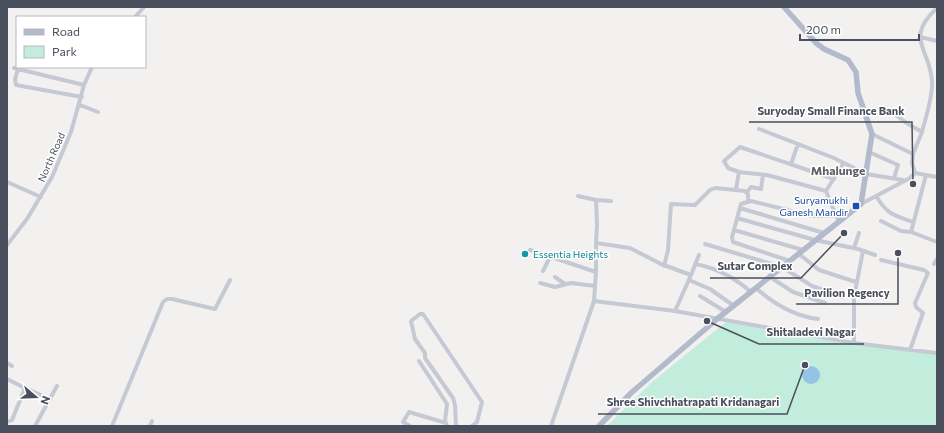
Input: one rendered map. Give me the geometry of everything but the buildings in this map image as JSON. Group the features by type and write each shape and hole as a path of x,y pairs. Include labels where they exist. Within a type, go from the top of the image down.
{"main road":[{"path":"599,426 631,393 717,319 824,233 838,219 861,204 872,134 862,110 858,93 856,72 848,60 824,49 816,43 784,7"}],"street":[{"path":"136,16 144,7"},
{"path":"915,173 912,163 913,154 922,132 932,82 920,37 926,20 937,8"},
{"path":"920,37 937,41"},
{"path":"82,97 16,85 16,68 84,85"},
{"name":"North Road","path":"7,244 41,197 61,157 80,105 84,85 92,68"},
{"path":"80,105 98,112"},
{"path":"896,116 922,132"},
{"path":"759,129 834,158 866,174 903,180"},
{"path":"872,134 913,154"},
{"path":"791,164 798,144"},
{"path":"826,191 764,174 740,172 728,168 724,161 740,147 834,179"},
{"path":"869,152 898,165 894,178"},
{"path":"826,191 844,164"},
{"path":"736,189 740,172"},
{"path":"915,173 937,177"},
{"path":"861,204 903,180 910,178 915,173"},
{"path":"748,201 747,192 751,187 760,189 764,174"},
{"path":"911,232 926,175"},
{"path":"7,182 41,197"},
{"path":"664,266 668,250 670,204 695,205 712,189 736,189 747,192"},
{"path":"790,261 734,243 732,240 734,230 743,202 748,201 812,216 838,219 826,191"},
{"path":"578,196 596,200 611,201"},
{"path":"876,196 890,214 913,222"},
{"path":"551,426 594,301 598,225 596,200"},
{"path":"740,208 824,233"},
{"path":"737,218 814,240 862,250 875,255"},
{"path":"881,221 901,230 911,232 937,242"},
{"path":"734,230 801,252 819,270 856,282"},
{"path":"854,248 859,233"},
{"path":"596,243 630,248 664,266 690,277 734,306"},
{"path":"705,244 782,267 808,284 843,297"},
{"path":"530,250 596,272"},
{"path":"854,343 854,297 862,250"},
{"path":"675,311 699,255"},
{"path":"543,272 550,257"},
{"path":"934,264 937,259"},
{"path":"881,260 924,270 928,273 915,302 916,307 923,313 910,350"},
{"path":"695,264 725,273 796,314 818,319"},
{"path":"555,277 565,284"},
{"path":"770,277 793,292 825,303"},
{"path":"112,426 163,302 167,299 172,299 215,308 230,280"},
{"path":"540,283 555,288 571,282 595,286"},
{"path":"700,296 726,312"},
{"path":"594,301 675,311 854,343 937,353"},
{"path":"456,426 455,405 452,398 425,358 425,353 415,339 411,322 420,314 423,314 482,402 476,422 472,426"},
{"path":"410,426 403,422 409,412 447,425 446,404 419,361"},
{"path":"7,363 12,366"},
{"path":"7,378 43,396"},
{"path":"35,426 57,386"},
{"path":"7,422 12,420 25,388"},
{"path":"150,426 152,421"}],"green space":[{"path":"726,322 843,343 937,353 937,426 607,426 652,382"}],"water":[{"path":"811,366 817,369 820,375 817,381 811,384 805,381 802,375 805,369"}],"place":[{"name":"Suryoday Small Finance Bank","path":"913,184"},
{"name":"Suryamukhi Ganesh Mandir","path":"856,206"},
{"name":"Sutar Complex","path":"844,233"},
{"name":"Pavilion Regency","path":"898,253"},
{"name":"Essentia Heights","path":"525,254"},
{"name":"Shitaladevi Nagar","path":"707,321"},
{"name":"Shree Shivchhatrapati Kridanagari","path":"805,365"}],"district":[{"name":"Mhalunge","path":"838,171"}]}
